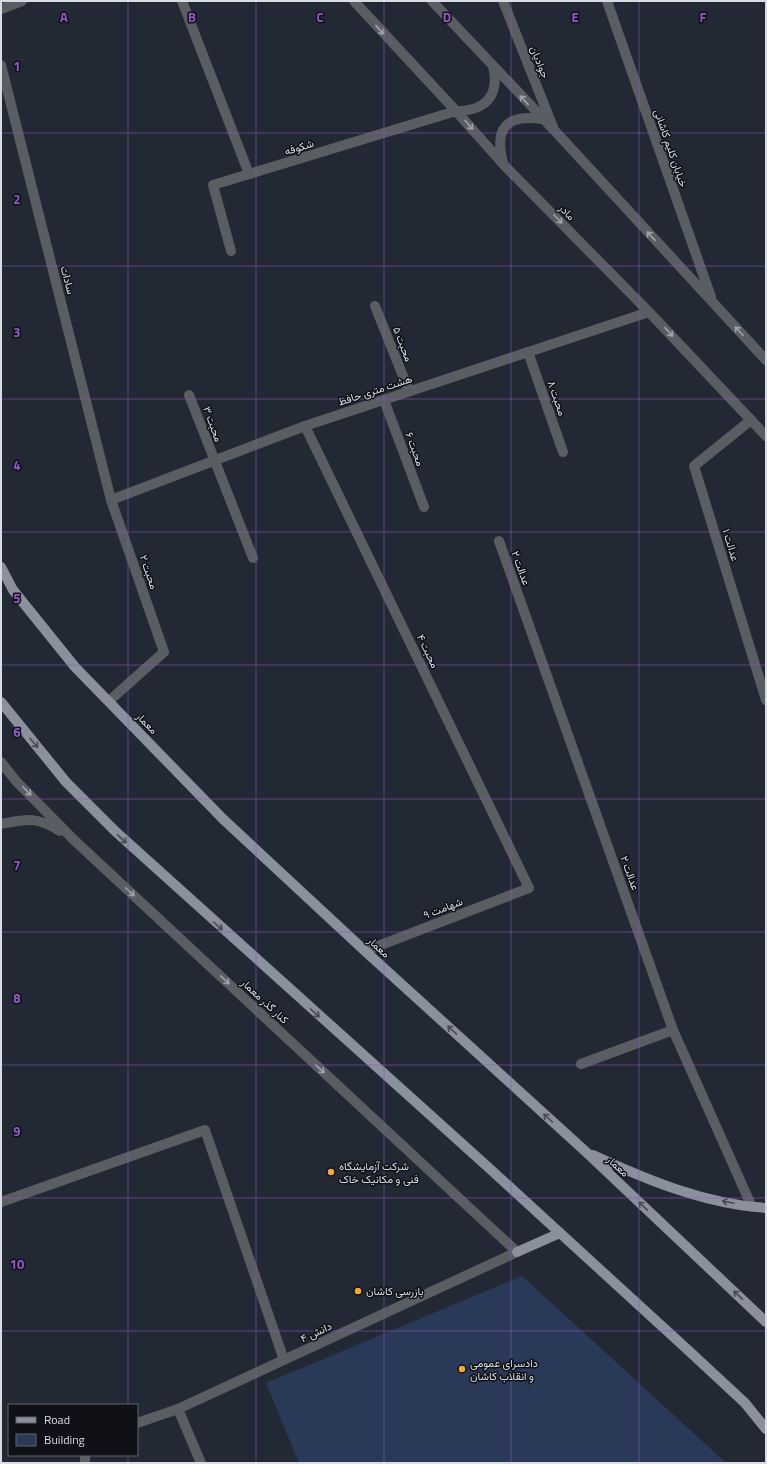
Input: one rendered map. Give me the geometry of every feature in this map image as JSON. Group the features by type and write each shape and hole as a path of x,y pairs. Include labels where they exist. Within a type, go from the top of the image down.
{"main road":[{"name":"معمار","path":"1,568 13,590 75,667 223,819 365,951 585,1151 766,1322"},
{"path":"1,702 66,782 114,831 560,1233 745,1403 766,1429"},
{"path":"585,1151 635,1174 690,1194 752,1207 766,1208"},
{"path":"517,1252 560,1233"}],"street":[{"path":"1,9 22,1"},
{"path":"182,1 249,174"},
{"name":"مادر","path":"354,1 504,165 649,312 766,436"},
{"path":"432,1 555,131 766,360"},
{"name":"جوادیان","path":"503,1 555,131"},
{"name":"خیابان کلیم کاشانی","path":"607,1 713,303"},
{"name":"سادات","path":"1,65 111,500"},
{"name":"شکوفه","path":"231,251 213,185 456,111 470,111 484,105 493,94 496,80 493,66"},
{"path":"504,165 499,146 502,131 512,120 526,117 542,119"},
{"name":"محبت ۵","path":"375,306 408,392"},
{"name":"هشت متری حافظ","path":"111,500 305,426 649,312"},
{"name":"محبت ۸","path":"528,352 563,452"},
{"name":"محبت ۳","path":"189,395 253,558"},
{"name":"محبت ۶","path":"384,400 424,507"},
{"name":"عدالت ۱","path":"751,420 694,466 766,700"},
{"name":"محبت ۴","path":"305,426 529,888"},
{"name":"محبت ۲","path":"108,701 164,652 111,500"},
{"name":"عدالت ۲","path":"499,541 673,1030 752,1207"},
{"name":"کنار گذر معمار","path":"1,762 16,781 74,840 517,1252"},
{"path":"1,824 24,819 45,822 74,840"},
{"name":"شهامت ۹","path":"365,951 529,888"},
{"path":"581,1064 673,1030"},
{"path":"1,1202 205,1130 284,1360"},
{"name":"دانش ۴","path":"138,1423 178,1408 517,1252"},
{"path":"178,1408 201,1463"}],"building":[{"name":"دادسرای عمومی و انقلاب کاشان","path":"522,1276 726,1463 299,1463 266,1383"}],"place":[{"name":"شرکت آزمایشگاه فنی و مکانیک خاک","path":"331,1172"},
{"name":"بازرسی کاشان","path":"358,1291"},
{"name":"دادسرای عمومی و انقلاب کاشان","path":"462,1369"}]}
